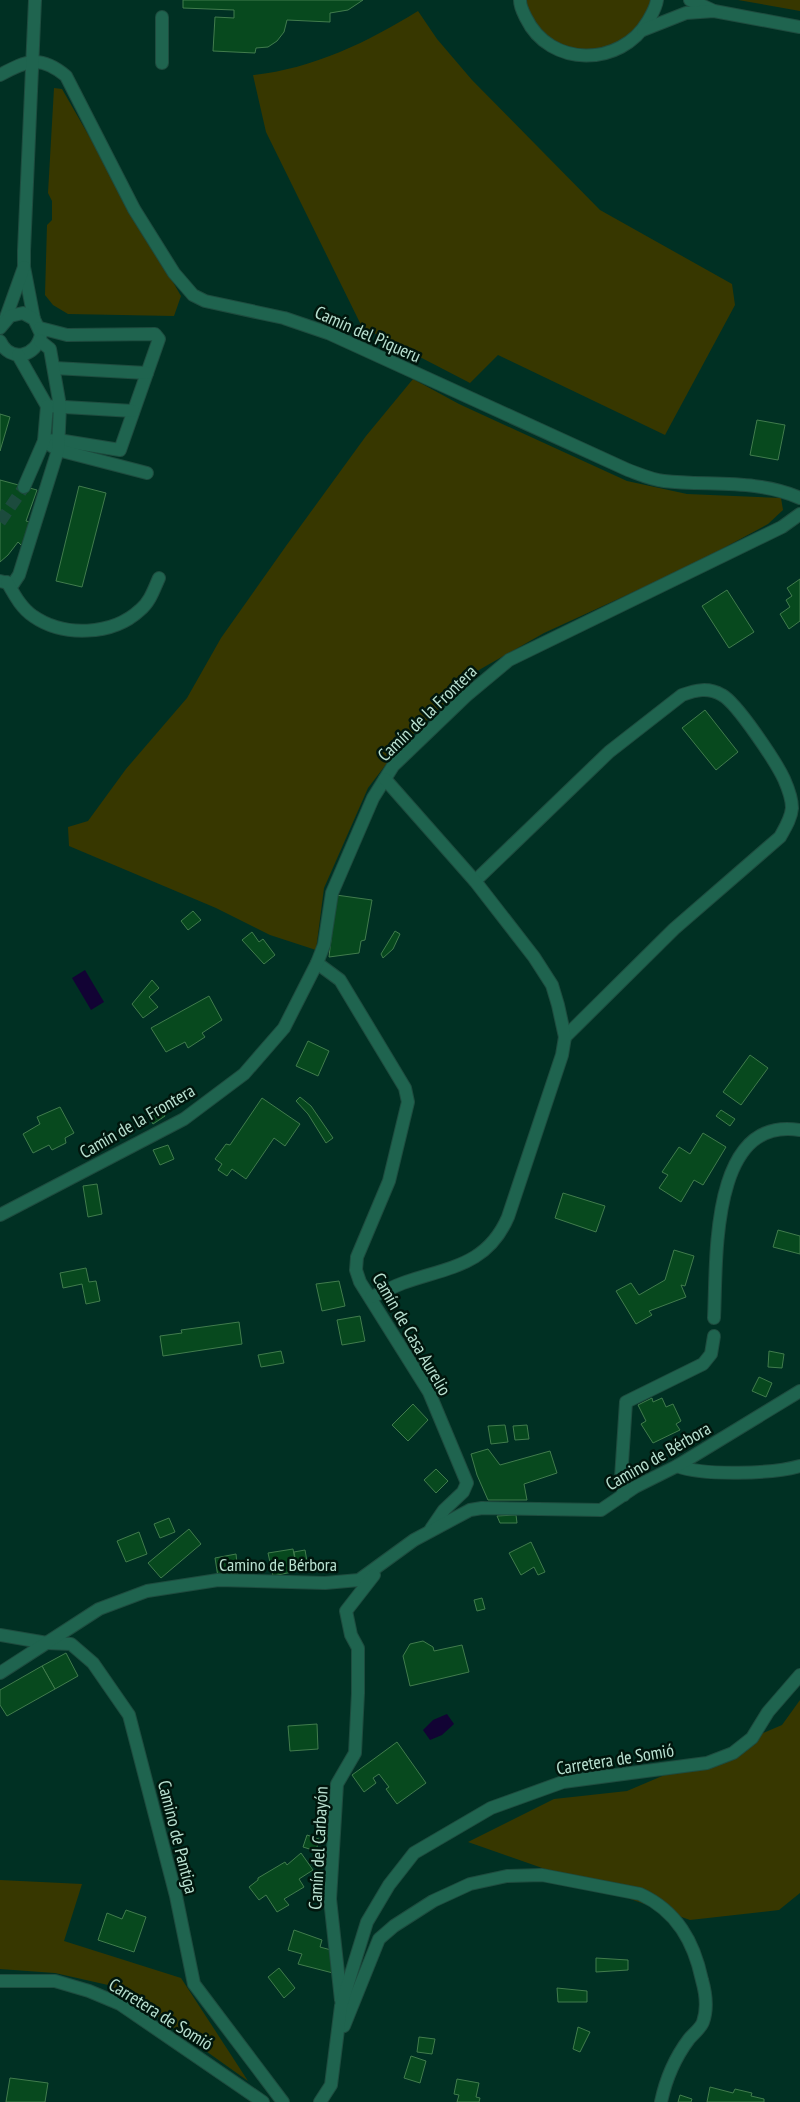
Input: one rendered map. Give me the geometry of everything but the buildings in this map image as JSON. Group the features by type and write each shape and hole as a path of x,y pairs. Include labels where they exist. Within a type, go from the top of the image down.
{"street":[{"path":"4,582 12,584 19,575 58,445 54,406 54,368 50,349 40,341 24,267 35,0"},
{"path":"519,2 530,27 539,38 568,54 592,56 612,52 633,40 643,30 656,7 657,0"},
{"path":"690,0 714,12"},
{"path":"643,30 686,13 714,12 800,27"},
{"path":"162,17 162,63"},
{"path":"0,74 18,65 32,61"},
{"name":"Camín del Piqueru","path":"32,61 55,66 66,76 134,209 174,273 192,295 205,301 284,318 328,332 628,470 662,481 715,483 782,490 800,498"},
{"path":"2,323 24,267"},
{"path":"2,323 16,313 23,313 37,323 67,335 155,334 160,339 120,450 58,445"},
{"path":"6,350 31,352 40,341"},
{"path":"6,350 54,406 133,412"},
{"path":"54,368 147,373"},
{"path":"24,487 44,441 54,406"},
{"path":"44,441 147,473"},
{"name":"Camín de la Frontera","path":"0,1215 184,1119 244,1074 284,1028 317,963 324,945 332,893 373,798 400,760 466,696 509,660 782,527 800,514"},
{"path":"4,582 32,615 68,630 88,631 110,627 140,610 152,595 159,578"},
{"path":"475,881 609,752 682,695 695,690 715,692 731,702 783,777 790,792 792,808 788,822 780,837 674,929 565,1037"},
{"path":"371,1297 402,1284 458,1266 487,1250 497,1239 508,1217 555,1079 565,1037 552,985 534,957 475,881 385,779"},
{"name":"Camín de Casa Aurelio","path":"317,963 340,980 405,1088 408,1102 390,1181 357,1257 356,1270 360,1282 429,1392 466,1483 463,1492 444,1510 430,1531"},
{"path":"714,1318 719,1225 727,1183 739,1157 747,1145 757,1137 785,1127 800,1130"},
{"path":"624,1495 621,1478 626,1402 703,1364 711,1354 714,1336"},
{"name":"Camino de Bérbora","path":"0,1673 99,1609 147,1591 218,1580 325,1584 359,1580 430,1531 470,1510 482,1508 601,1510 800,1391"},
{"path":"677,1466 691,1471 772,1471 800,1466"},
{"name":"Camín del Carbayón","path":"342,2006 330,1899 337,1784 354,1753 358,1693 358,1648 351,1635 346,1611 385,1561"},
{"name":"Camino de Pantiga","path":"0,1635 47,1643 71,1644 93,1663 129,1715 176,1896 194,1984 283,2102"},
{"name":"Carretera de Somió","path":"320,2102 331,2085 342,2006 367,1922 389,1885 414,1853 491,1808 563,1782 707,1763 733,1753 752,1738 768,1712 800,1675"},
{"path":"336,2044 379,1939 394,1926 433,1901 470,1884 507,1876 542,1875 640,1894 660,1906 688,1935 697,1956 706,2007 702,2024 674,2059 664,2086 661,2102"},
{"name":"Carretera de Somió","path":"0,1982 55,1981 89,1990 120,2004 263,2102"}],"shaded area":[{"path":"520,0 657,0 656,7 612,52 553,47"},
{"path":"738,0 800,0 800,11"},
{"path":"418,11 437,39 472,80 600,210 732,284 735,305 665,435 498,355 470,383 362,327 266,132 253,75 297,67 339,52 379,33"},
{"path":"54,88 62,89 181,296 174,316 68,314 53,305 45,295 47,225 52,220 52,201 48,193"},
{"path":"413,379 459,404 627,481 687,494 781,498 783,510 768,524 690,566 544,633 479,670 397,750 368,788 324,888 316,950 270,935 216,908 69,846 68,827 88,821 126,769 187,698 221,638 286,546 366,436"},
{"path":"85,970 104,1002 91,1010 72,978"},
{"path":"800,1700 800,1893 779,1910 690,1920 468,1842 554,1799 627,1791 782,1725"},
{"path":"447,1714 454,1724 442,1735 430,1740 423,1730 433,1720"},
{"path":"0,1880 82,1884 64,1941 181,1978 248,2081 151,2012 108,1985 55,1973 0,1969"}],"tunnel":[{"path":"0,522 24,487"}]}
